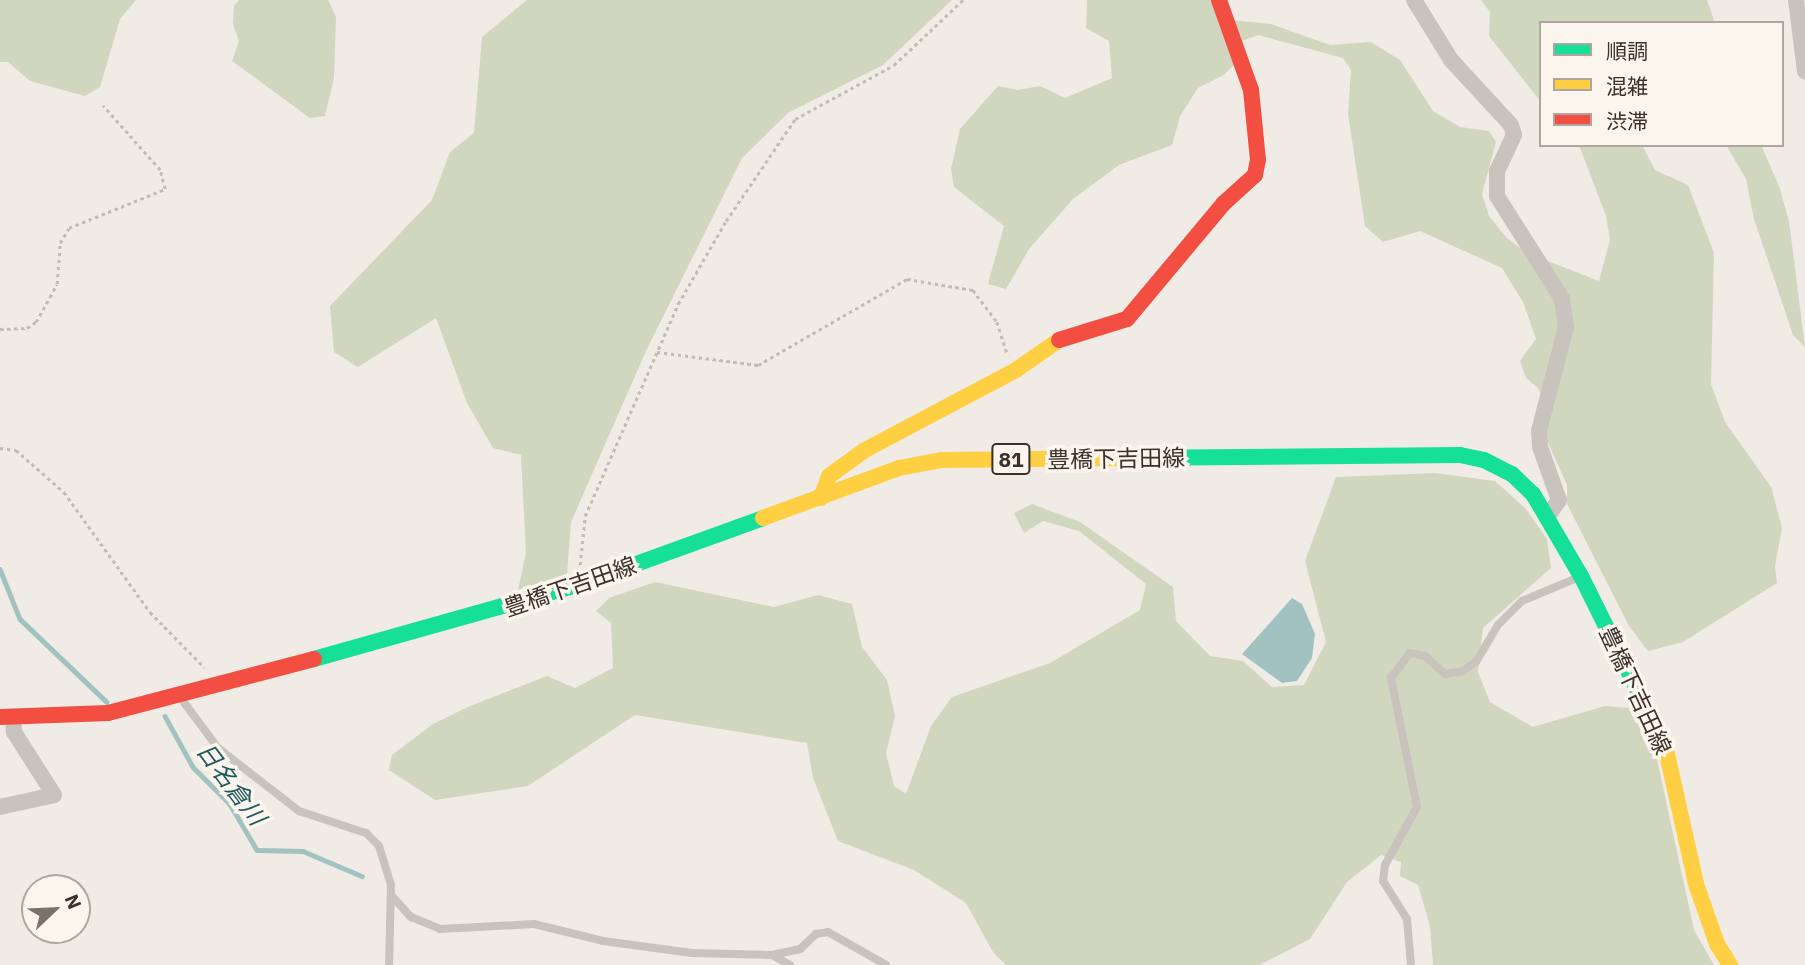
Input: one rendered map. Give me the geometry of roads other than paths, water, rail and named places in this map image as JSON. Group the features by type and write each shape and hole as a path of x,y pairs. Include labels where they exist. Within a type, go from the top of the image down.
{"main road":[{"path":"821,498 829,476 865,450 1016,370 1058,340 1127,319 1214,214 1255,175 1258,160 1251,90 1219,0"},
{"name":"豊橋下吉田線","path":"7,718 108,713 461,621 578,585 899,468 942,460 1418,453 1484,460 1513,474 1548,516 1581,576 1669,754 1696,884 1717,944 1730,965"}],"street":[{"path":"1414,0 1451,60 1511,125 1514,135 1497,171 1497,196 1563,299 1566,327 1539,431 1539,447 1559,500 1548,516"},
{"path":"1796,0 1805,71"},
{"path":"0,807 54,795 7,718"}],"lane":[{"path":"1411,965 1407,919 1383,881 1385,866 1417,807 1391,678 1410,653 1425,656 1445,674 1462,671 1476,662 1498,625 1522,601 1581,576"},
{"path":"179,695 218,748 299,811 366,833 379,846 391,895 389,965"},
{"path":"391,895 411,917 440,929 534,924 603,941 692,953 772,955 800,949 816,934 828,932 886,965"},
{"path":"772,955 790,965"}],"water":[{"path":"1292,598 1302,604 1315,634 1312,658 1297,681 1282,683 1242,654"}],"waterway":[{"name":"日名倉川","path":"0,569 20,619 107,702"},
{"name":"日名倉川","path":"165,716 193,767 230,804 257,850 303,851 362,876"}]}
